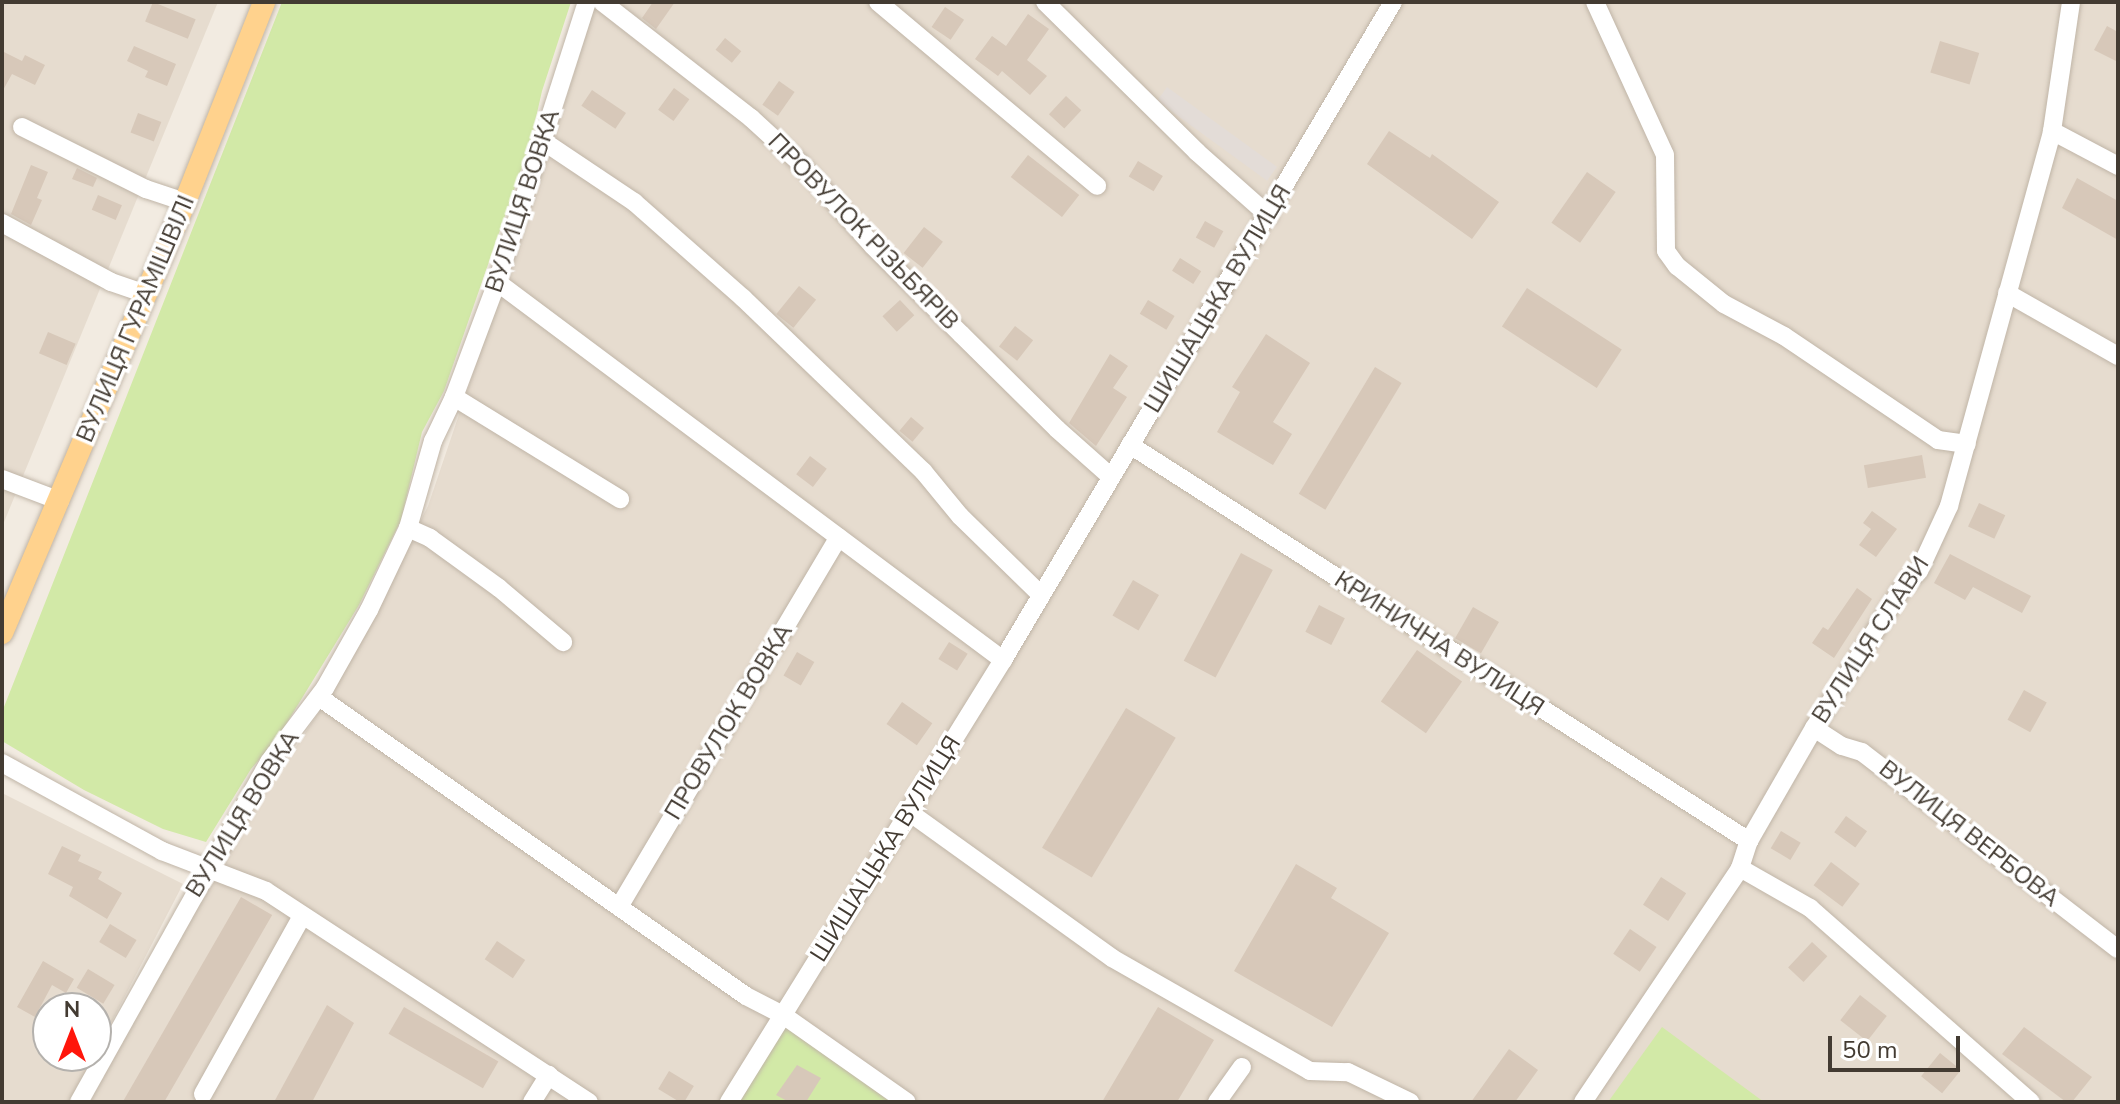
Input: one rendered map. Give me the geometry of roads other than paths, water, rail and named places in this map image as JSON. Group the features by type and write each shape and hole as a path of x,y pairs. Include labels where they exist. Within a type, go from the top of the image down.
{"main road":[{"name":"ВУЛИЦЯ ГУРАМІШВІЛІ","path":"2,633 185,202 264,2"}],"street":[{"name":"ВУЛИЦЯ ВОВКА","path":"79,1102 207,868 269,762 319,697 369,610 408,528 433,441 454,397 497,282 587,2"},
{"name":"ПРОВУЛОК РІЗЬБЯРІВ","path":"602,2 716,90 799,162 906,279 1057,429 1111,477"},
{"path":"878,2 1097,186"},
{"path":"1045,2 1197,152 1269,216"},
{"path":"1595,2 1665,155 1666,251 1677,266 1724,304 1784,336 1938,440 1967,444"},
{"name":"ВУЛИЦЯ СЛАВИ","path":"1583,1102 1740,868 1749,841 1814,728 1901,590 1919,571 1949,506 2052,131 2071,2"},
{"name":"ШИШАЦЬКА ВУЛИЦЯ","path":"729,1102 776,1012 909,812 1003,660 1269,216 1390,3"},
{"path":"22,127 146,189 185,202"},
{"path":"2052,131 2118,166"},
{"path":"543,141 634,202 743,298 923,471 960,516 1041,595"},
{"path":"2,223 111,282 146,294"},
{"path":"497,282 1003,660"},
{"path":"2007,293 2118,356"},
{"path":"454,397 620,499"},
{"name":"КРИНИЧНА ВУЛИЦЯ","path":"1130,445 1749,841"},
{"path":"2,479 60,501"},
{"path":"408,528 430,538 499,588 563,642"},
{"name":"ПРОВУЛОК ВОВКА","path":"619,907 839,537"},
{"path":"319,697 746,996 776,1012 907,1102"},
{"name":"ВУЛИЦЯ ВЕРБОВА","path":"1814,728 1842,746 1862,752 2118,949"},
{"path":"2,763 162,851 266,891 589,1102"},
{"path":"909,812 1112,958 1310,1071 1348,1072 1410,1102"},
{"path":"1740,868 1810,908 2031,1102"},
{"path":"203,1094 302,916"},
{"path":"1217,1102 1242,1067"},
{"path":"532,1102 549,1075"}]}
